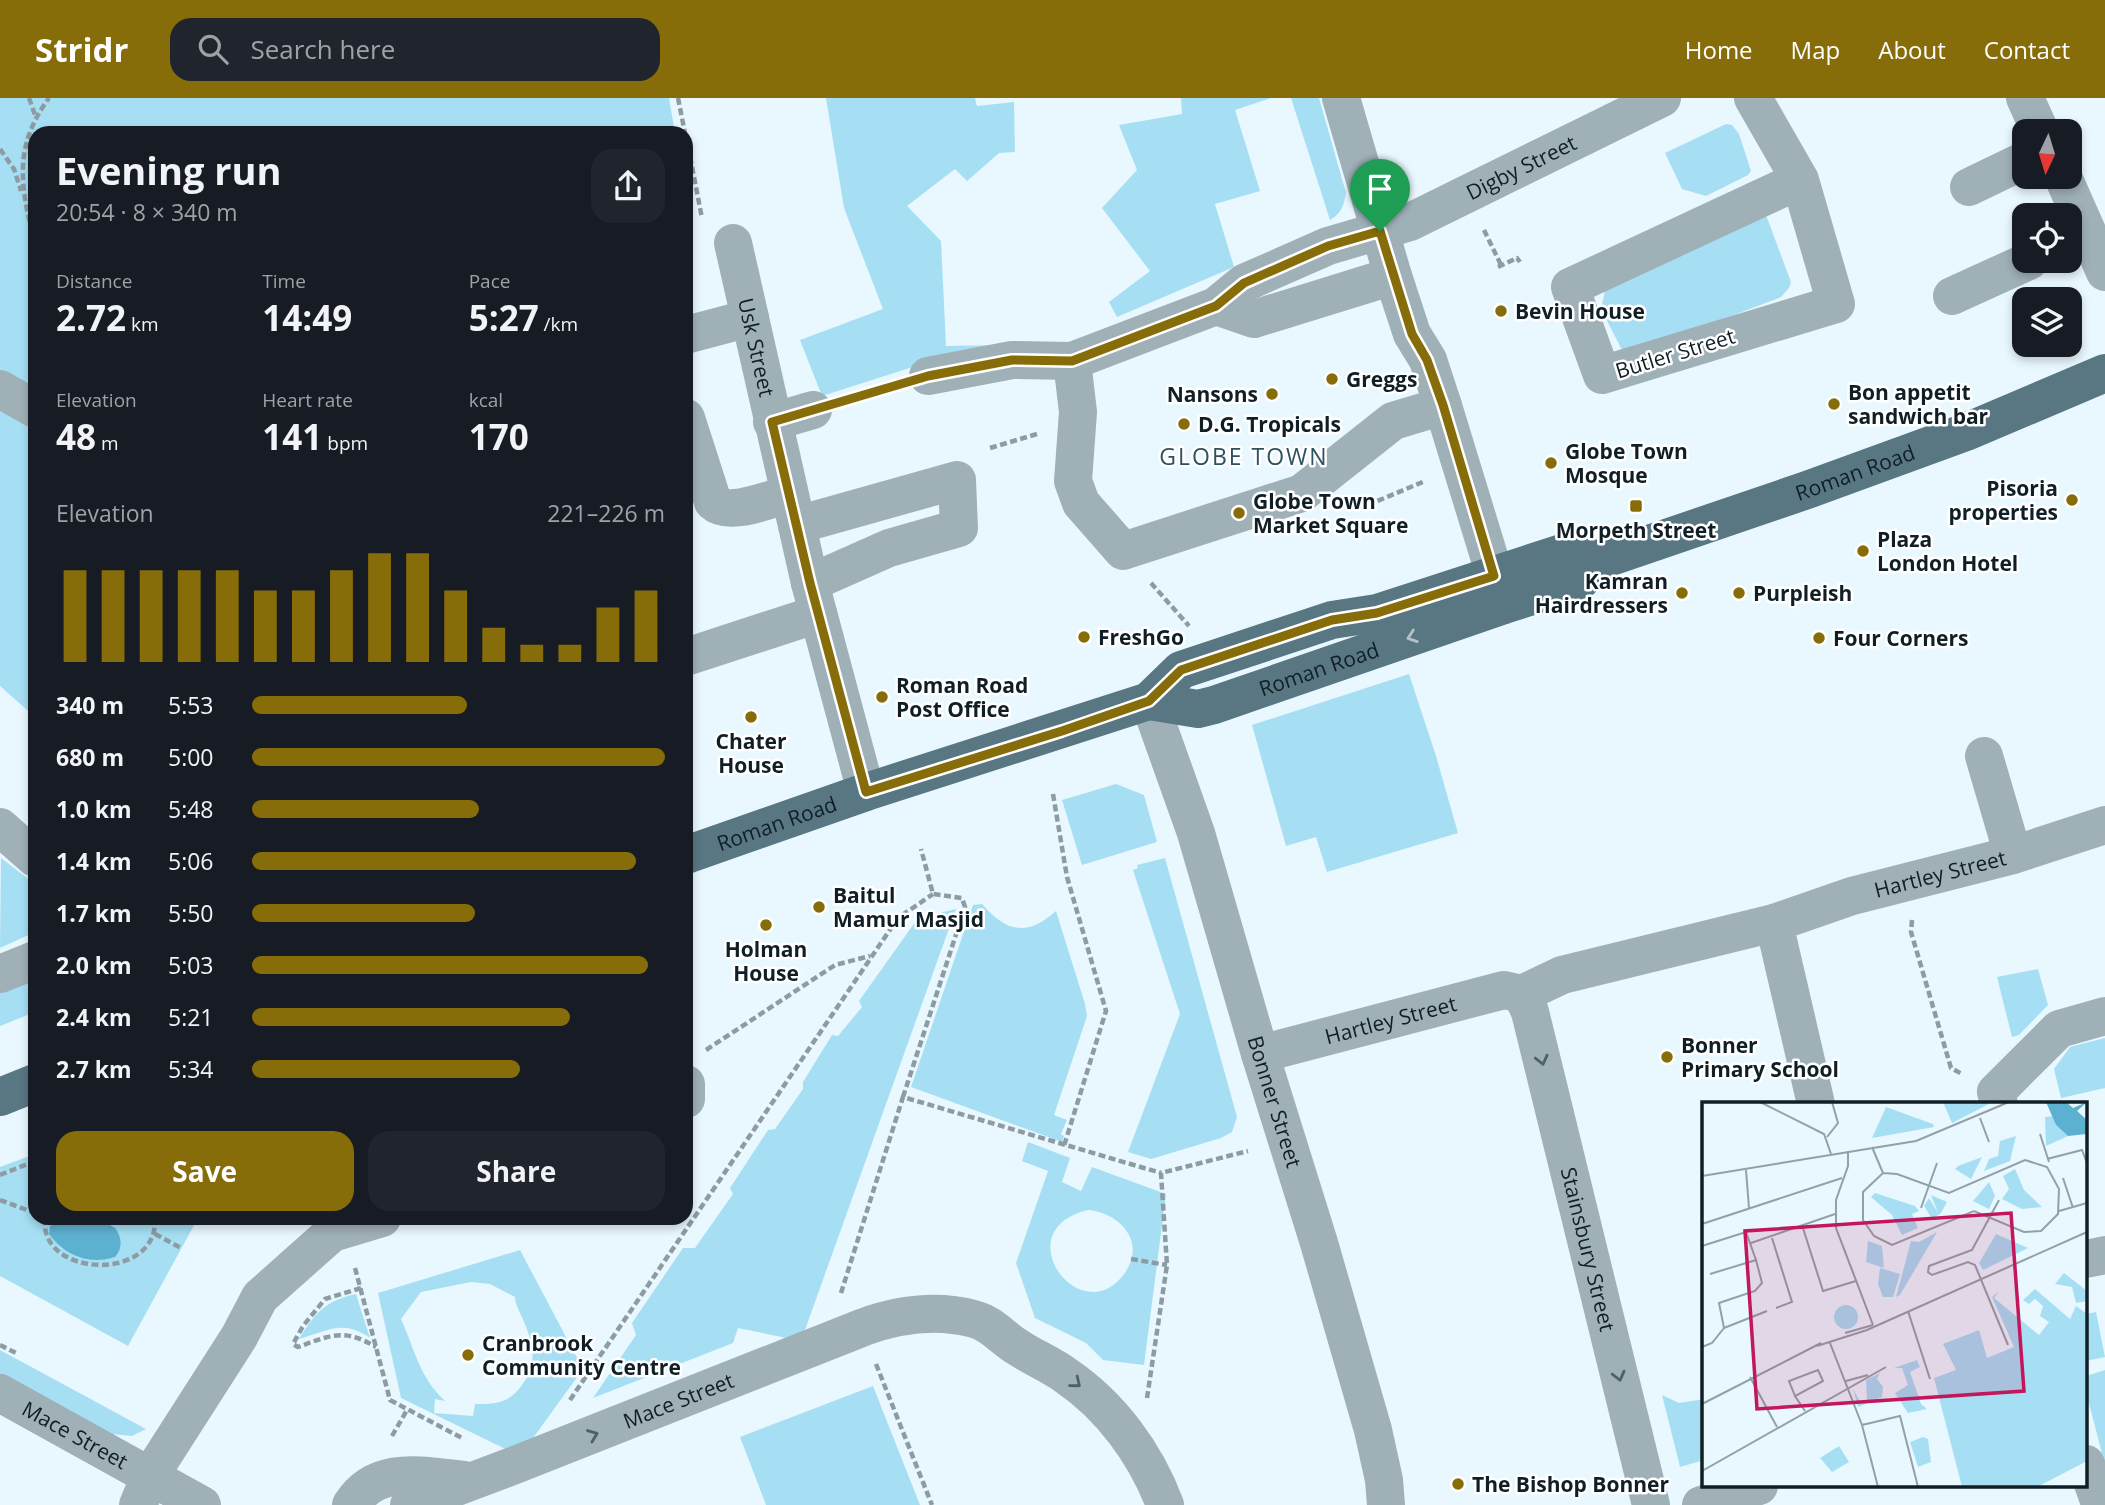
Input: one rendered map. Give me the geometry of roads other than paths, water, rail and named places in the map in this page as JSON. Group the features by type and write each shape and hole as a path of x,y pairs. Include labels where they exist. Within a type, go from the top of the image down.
{"main road":[{"name":"Roman Road","path":"693,853 866,792 1149,701 1198,709 1214,705 1499,590 1580,581 1599,561 1966,432 2105,373"},
{"path":"0,1097 28,1086"}],"street":[{"path":"1341,98 1393,276 1412,334 1427,360 1436,408 1499,590"},
{"name":"Digby Street","path":"1074,373 1216,306 1244,283 1328,246 1421,217 1662,98"},
{"name":"Butler Street","path":"1753,98 1800,180 1836,304 1602,375 1570,287 1800,180"},
{"path":"1969,187 2012,166"},
{"path":"2082,242 2105,272"},
{"name":"Usk Street","path":"733,243 814,599 866,792"},
{"path":"1952,296 2012,269"},
{"path":"1216,306 1254,318 1393,276"},
{"path":"693,333 750,318"},
{"path":"928,376 1012,360 1074,373 1078,412 1073,481 1081,503 1122,551 1302,493 1393,421 1436,408"},
{"path":"0,389 28,405"},
{"path":"772,422 813,410"},
{"path":"693,440 713,502 718,506 730,509 793,510 957,480 959,528 889,548 814,599 693,654"},
{"name":"Bonner Street","path":"1149,701 1196,833 1259,1055 1288,1142 1373,1430 1384,1480 1386,1505"},
{"path":"1984,756 2013,855"},
{"name":"Hartley Street","path":"1259,1055 1504,990 1522,994 1562,975 1774,923 1852,896 2013,855 2105,825"},
{"path":"0,827 28,852"},
{"path":"1774,923 1816,1102"},
{"path":"0,974 28,963"},
{"name":"Stainsbury Street","path":"1522,994 1533,1026 1651,1505"},
{"path":"1997,1098 2059,1028 2105,1016"},
{"name":"Mace Street","path":"144,1491 239,1337 260,1297 332,1233 359,1225"},
{"name":"Mace Street","path":"409,1505 873,1323 929,1313 952,1314 987,1324 1018,1348 1059,1371 1089,1394 1127,1436 1154,1479 1165,1505"},
{"name":"Mace Street","path":"0,1393 144,1491 202,1505"},
{"path":"2088,1470 2098,1498 2105,1497"},
{"name":"Mace Street","path":"351,1505 366,1487 391,1476 473,1481"},
{"path":"1701,1505 1753,1488"}],"place":[{"name":"Bevin House","path":"1501,311"},
{"name":"Greggs","path":"1332,379"},
{"name":"Nansons","path":"1272,394"},
{"name":"Bon appetit sandwich bar","path":"1834,404"},
{"name":"D.G. Tropicals","path":"1184,424"},
{"name":"Globe Town Mosque","path":"1551,463"},
{"name":"Pisoria properties","path":"2072,500"},
{"name":"Morpeth Street","path":"1636,506"},
{"name":"Globe Town Market Square","path":"1239,513"},
{"name":"Plaza London Hotel","path":"1863,551"},
{"name":"Kamran Hairdressers","path":"1682,593"},
{"name":"Purpleish","path":"1739,593"},
{"name":"FreshGo","path":"1084,637"},
{"name":"Four Corners","path":"1819,638"},
{"name":"Roman Road Post Office","path":"882,697"},
{"name":"Chater House","path":"751,717"},
{"name":"Baitul Mamur Masjid","path":"819,907"},
{"name":"Holman House","path":"766,925"},
{"name":"Bonner Primary School","path":"1667,1057"},
{"name":"Cranbrook Community Centre","path":"468,1355"},
{"name":"The Bishop Bonner","path":"1458,1484"}],"district":[{"name":"GLOBE TOWN","path":"1244,456"}]}
